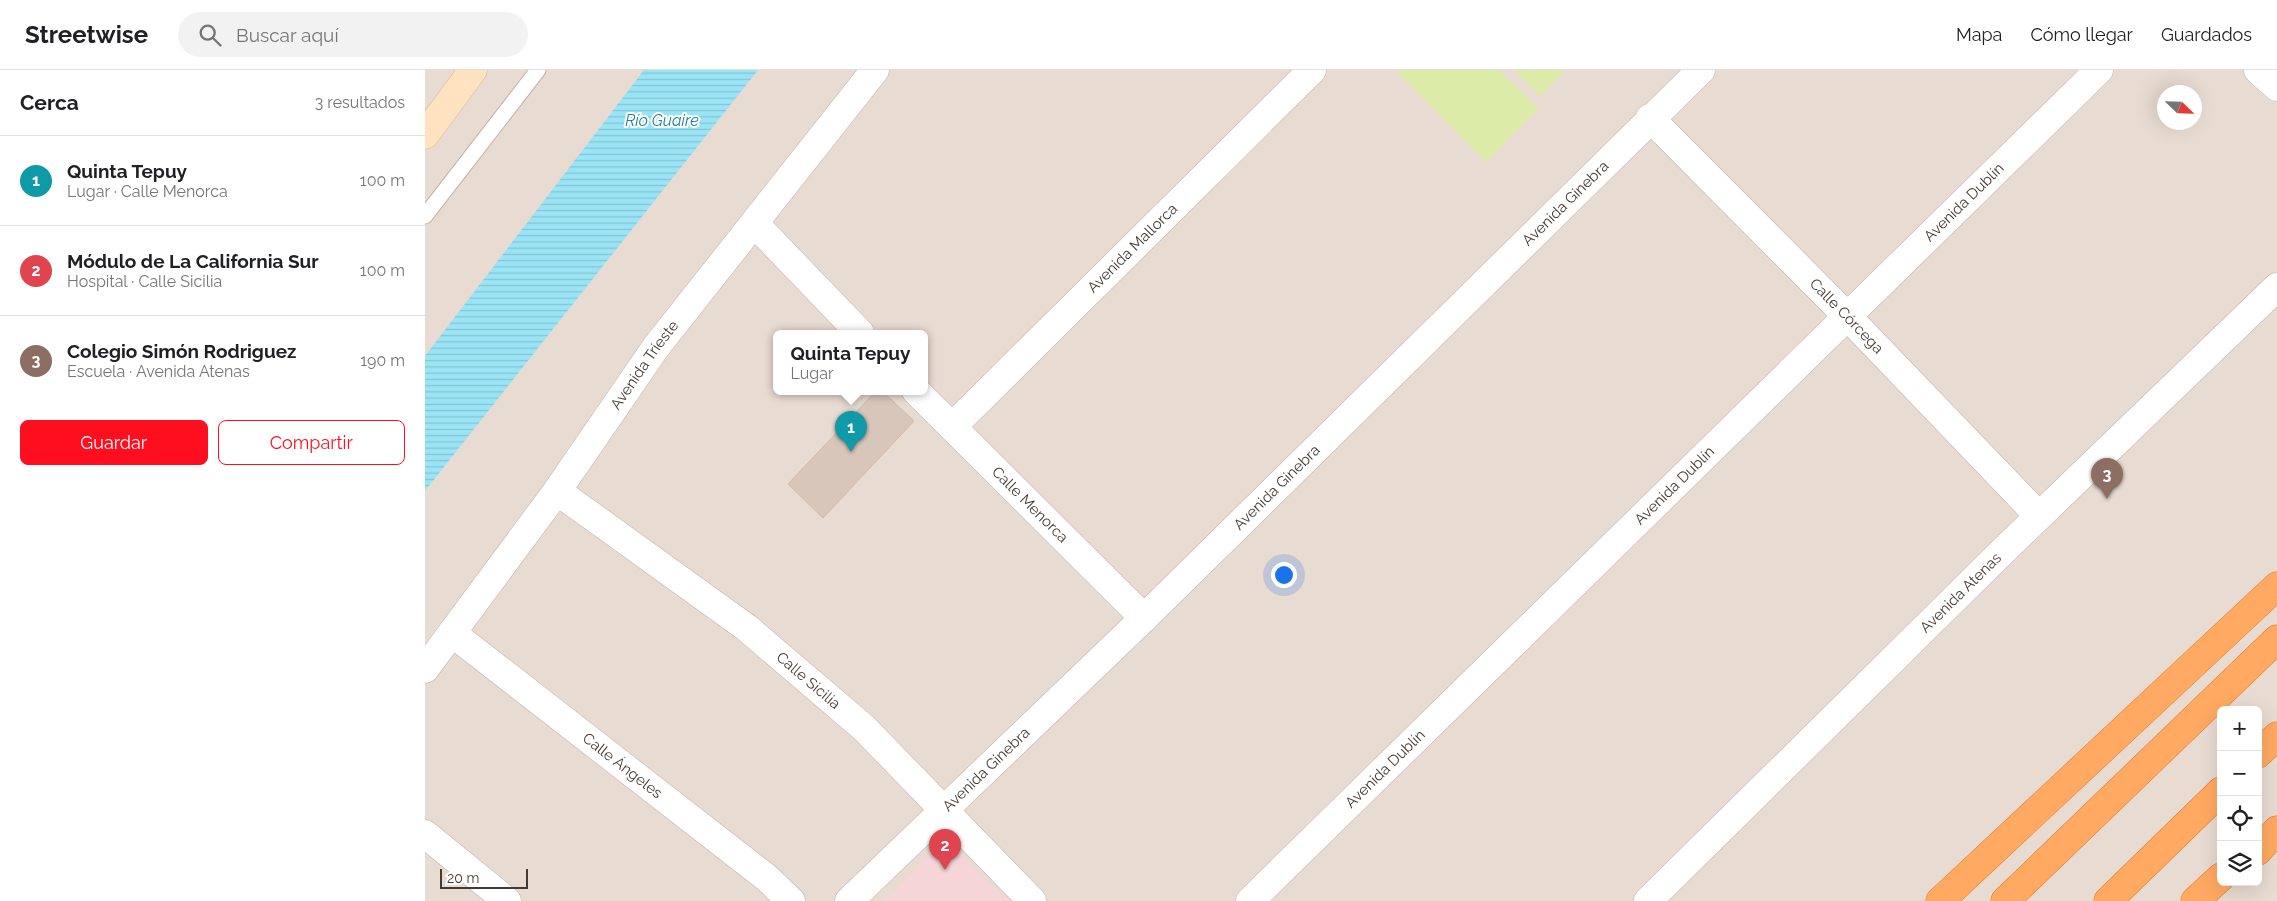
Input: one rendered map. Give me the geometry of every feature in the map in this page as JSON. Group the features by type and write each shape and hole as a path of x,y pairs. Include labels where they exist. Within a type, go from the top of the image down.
{"highway":[{"path":"1940,901 2277,586"},
{"path":"2005,901 2277,639"},
{"path":"2261,751 2277,736"},
{"path":"2108,901 2217,795"},
{"path":"2262,837 2277,823"},
{"path":"2262,847 2277,830"},
{"path":"2195,901 2217,881"},
{"path":"2212,901 2225,886"}],"street":[{"path":"425,135 473,70"},
{"name":"Avenida Trieste","path":"425,669 557,491 656,347 875,70"},
{"name":"Avenida Mallorca","path":"952,427 1312,70"},
{"name":"Avenida Ginebra","path":"849,901 1144,618 1650,118 1701,70"},
{"name":"Avenida Dublín","path":"1250,901 2099,70"},
{"path":"2258,70 2277,87"},
{"name":"Calle Córcega","path":"1650,118 1847,316 2039,516"},
{"path":"755,224 857,330"},
{"name":"Avenida Atenas","path":"1648,901 2039,516 2277,287"},
{"name":"Calle Menorca","path":"920,395 1144,618"},
{"name":"Calle Sicilia","path":"557,491 747,628 864,728 1032,901"},
{"name":"Calle Ángeles","path":"452,633 767,878 791,901"},
{"path":"425,834 507,901"}],"lane":[{"path":"425,216 538,70"}],"shaded area":[{"path":"425,70 2277,70 2277,901 425,901"},
{"path":"945,839 1008,901 884,901"}],"green space":[{"path":"1395,70 1499,70 1538,109 1486,162"},
{"path":"1514,70 1566,70 1540,96"}],"water":[{"name":"Río Guaire","path":"644,70 758,70 425,491 425,356"}],"building":[{"path":"872,395 886,395 914,421 823,518 788,484"}],"place":[{"name":"Quinta Tepuy","path":"851,452"},
{"name":"Colegio Simón Rodriguez","path":"2107,499"},
{"name":"Módulo de La California Sur","path":"945,870"}]}
